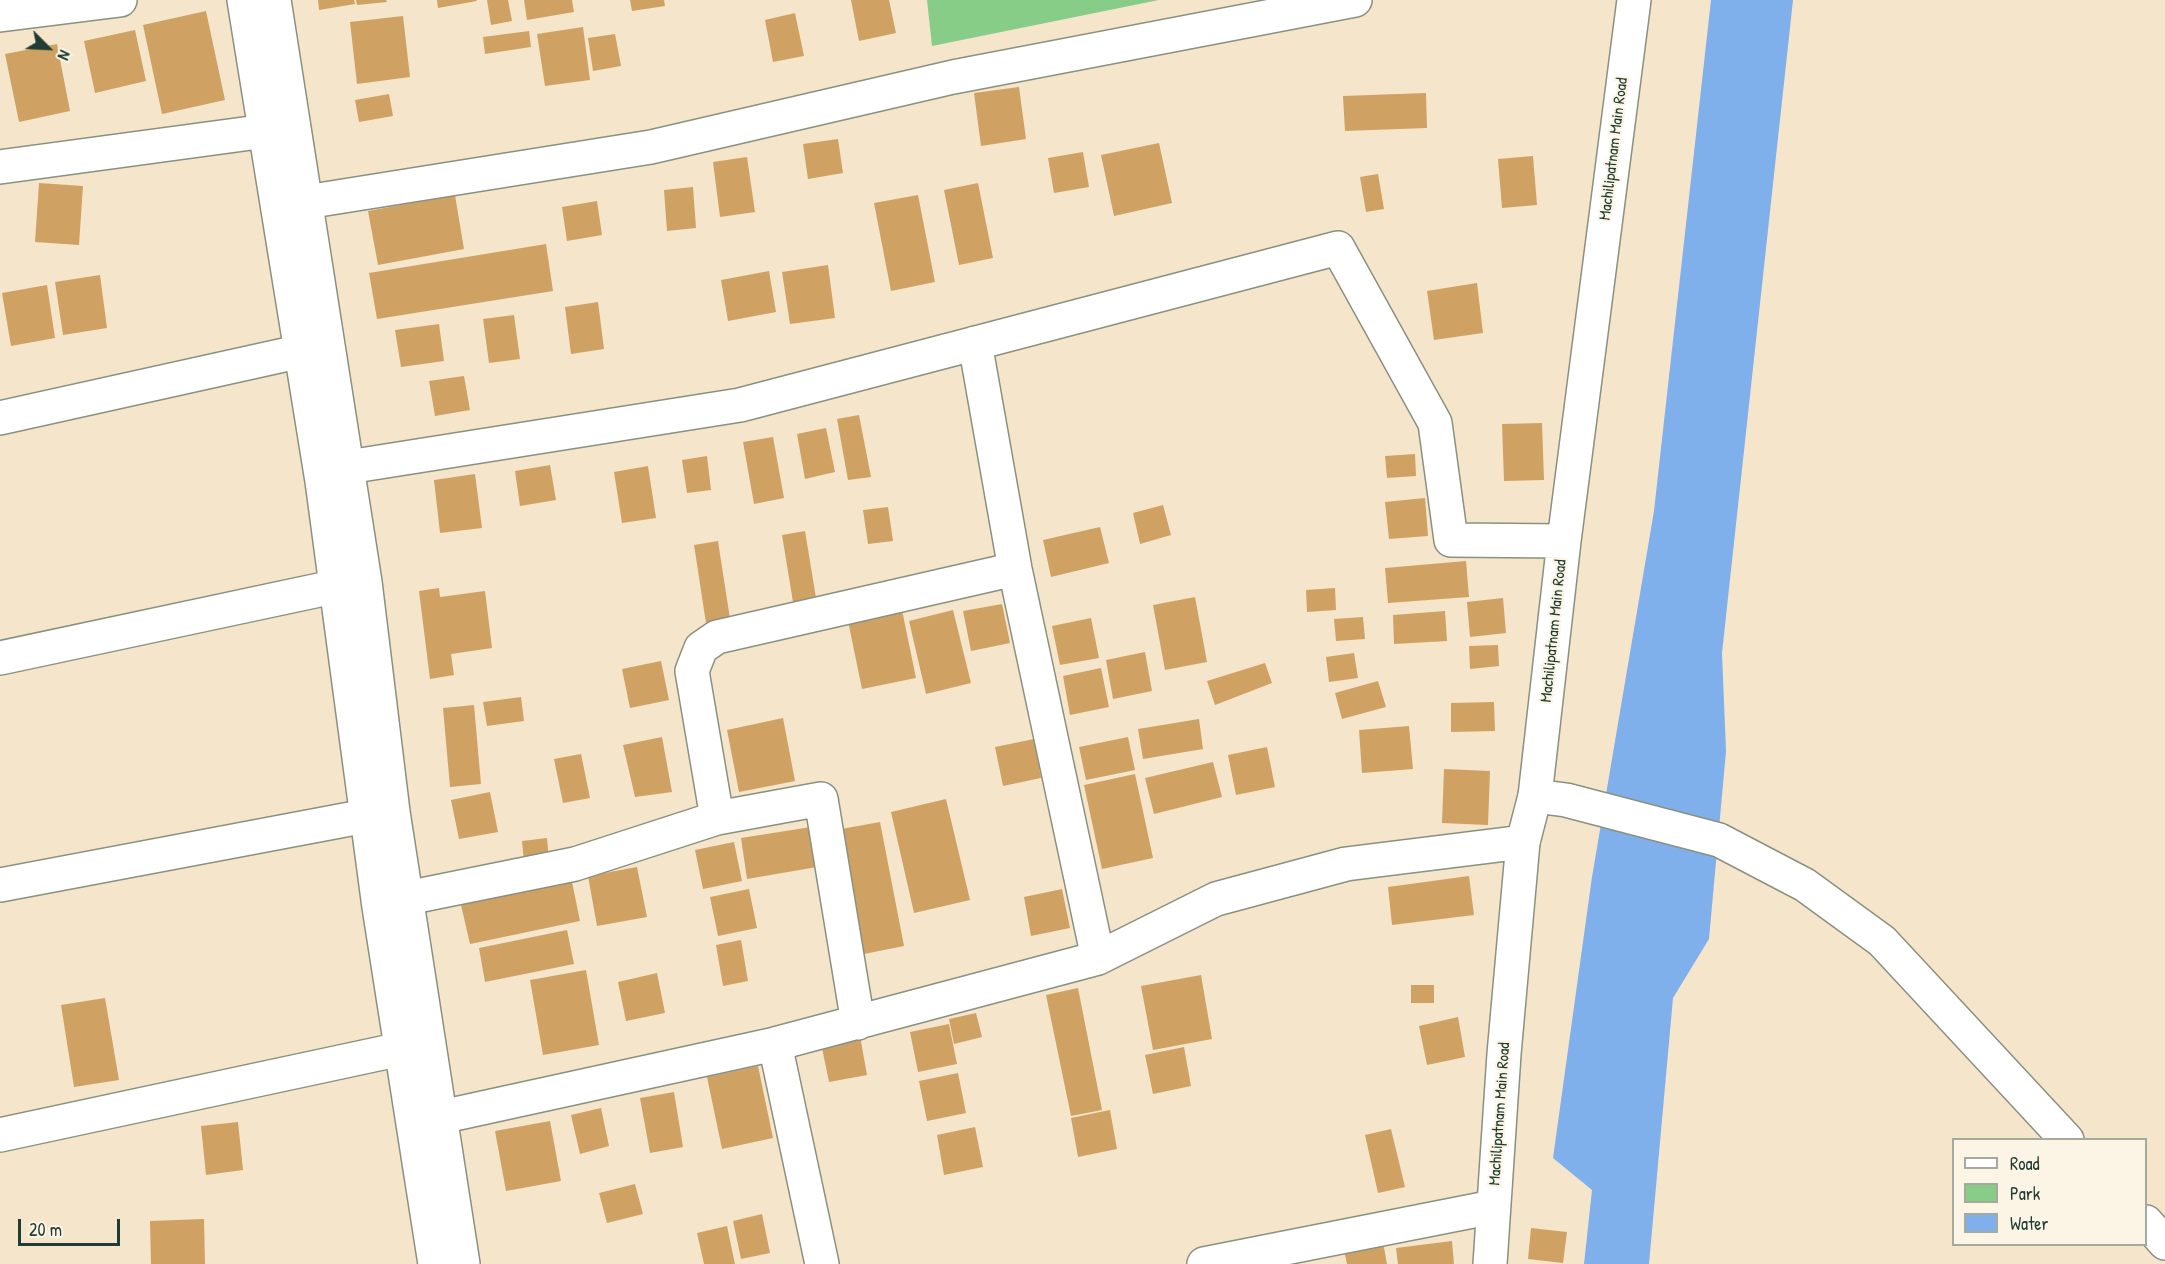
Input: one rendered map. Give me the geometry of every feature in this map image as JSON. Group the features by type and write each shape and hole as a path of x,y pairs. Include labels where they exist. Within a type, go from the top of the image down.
{"street":[{"path":"0,15 120,0"},
{"path":"244,0 338,586 366,816 435,1264"},
{"path":"274,0 348,467 407,897 463,1264"},
{"path":"306,202 651,147 953,77 1355,0"},
{"name":"Machilipatnam Main Road","path":"1490,1264 1523,842 1550,798 1564,541 1634,0"},
{"path":"0,167 266,130"},
{"path":"348,467 740,405 1338,248 1435,423 1451,540 1564,541"},
{"path":"975,343 1014,569 1098,958"},
{"path":"0,418 302,351"},
{"path":"717,818 692,671 701,648 717,637 1014,569"},
{"path":"0,658 338,586"},
{"path":"1550,798 1719,840 1805,885 1882,941 2065,1138"},
{"path":"407,897 575,864 717,818 821,799 858,1023"},
{"path":"0,885 366,816"},
{"path":"441,1117 775,1044 1098,958 1216,899 1346,864 1523,842"},
{"path":"775,1044 822,1264"},
{"path":"0,1135 401,1050"},
{"path":"1204,1264 1493,1207"},
{"path":"2147,1224 2165,1243"}],"green space":[{"path":"927,0 1159,0 932,46"}],"water":[{"path":"1711,0 1793,0 1722,653 1726,751 1709,939 1673,998 1649,1264 1584,1264 1592,1190 1553,1158 1592,877 1654,511"}],"building":[{"path":"318,0 354,0 355,4 319,10"},
{"path":"356,0 386,0 387,2 357,5"},
{"path":"437,0 476,0 477,1 438,8"},
{"path":"487,0 508,0 512,21 491,25"},
{"path":"524,0 572,0 574,12 527,20"},
{"path":"630,0 664,0 665,6 632,11"},
{"path":"851,0 889,0 896,33 859,41"},
{"path":"206,11 225,100 162,114 143,25"},
{"path":"795,13 804,56 773,62 765,20"},
{"path":"403,16 410,77 357,84 350,22"},
{"path":"583,27 590,80 545,86 537,34"},
{"path":"135,30 146,81 95,93 84,41"},
{"path":"529,31 531,47 485,54 483,37"},
{"path":"615,34 621,66 593,71 588,38"},
{"path":"57,44 70,111 19,122 5,54"},
{"path":"1019,87 1026,139 981,146 974,93"},
{"path":"1426,93 1427,128 1345,131 1343,96"},
{"path":"389,94 393,116 359,122 355,100"},
{"path":"838,139 843,173 808,179 803,144"},
{"path":"1159,143 1172,203 1114,216 1101,155"},
{"path":"1083,152 1089,187 1054,193 1048,158"},
{"path":"1533,156 1537,205 1502,208 1498,159"},
{"path":"747,157 755,212 720,217 713,162"},
{"path":"1378,174 1384,209 1366,212 1360,177"},
{"path":"39,183 83,186 79,245 35,242"},
{"path":"978,183 993,258 959,265 944,190"},
{"path":"693,187 696,228 667,231 664,190"},
{"path":"455,195 464,249 378,265 368,211"},
{"path":"918,195 935,282 891,291 874,203"},
{"path":"597,201 602,235 567,241 562,207"},
{"path":"546,244 553,291 377,319 369,273"},
{"path":"828,265 835,318 790,324 782,272"},
{"path":"769,271 776,312 728,321 721,280"},
{"path":"100,275 107,328 63,335 55,282"},
{"path":"1477,283 1483,333 1434,340 1427,291"},
{"path":"47,285 55,338 11,346 2,293"},
{"path":"598,302 604,349 571,354 565,307"},
{"path":"514,315 520,359 489,363 483,319"},
{"path":"439,324 444,361 401,367 395,330"},
{"path":"464,376 470,410 435,416 429,381"},
{"path":"859,415 871,477 848,480 837,419"},
{"path":"1542,423 1544,480 1504,481 1502,424"},
{"path":"826,428 835,472 805,479 797,434"},
{"path":"773,437 784,498 754,504 743,442"},
{"path":"1415,454 1416,476 1387,478 1385,456"},
{"path":"707,456 711,490 687,493 682,460"},
{"path":"550,465 556,500 520,506 515,471"},
{"path":"648,466 656,518 622,523 614,472"},
{"path":"475,474 482,528 440,533 434,480"},
{"path":"1425,498 1428,536 1389,539 1385,502"},
{"path":"1163,505 1171,535 1140,544 1133,513"},
{"path":"888,507 893,541 868,544 863,510"},
{"path":"1100,527 1109,563 1051,577 1043,540"},
{"path":"805,531 816,598 793,602 782,535"},
{"path":"718,541 730,619 706,623 694,545"},
{"path":"1466,561 1469,597 1388,603 1385,568"},
{"path":"439,588 440,597 485,591 492,648 451,654 454,675 430,679 419,591"},
{"path":"1335,588 1336,610 1307,612 1306,590"},
{"path":"1195,597 1207,662 1165,670 1153,605"},
{"path":"1503,598 1506,633 1470,637 1467,602"},
{"path":"1002,604 1010,643 971,651 963,611"},
{"path":"902,610 916,678 862,689 848,621"},
{"path":"953,610 971,683 926,694 909,621"},
{"path":"1445,611 1447,641 1394,644 1393,615"},
{"path":"1363,617 1365,639 1336,641 1334,619"},
{"path":"1091,618 1099,658 1060,665 1052,626"},
{"path":"1498,645 1499,666 1470,669 1469,646"},
{"path":"1145,652 1152,691 1113,699 1106,660"},
{"path":"1354,653 1358,678 1329,682 1326,657"},
{"path":"661,661 669,700 630,708 622,669"},
{"path":"1265,663 1272,683 1215,705 1207,681"},
{"path":"1101,668 1109,707 1070,715 1063,676"},
{"path":"1378,681 1386,707 1342,719 1335,693"},
{"path":"521,697 524,721 487,726 483,702"},
{"path":"1494,702 1495,731 1451,732 1451,703"},
{"path":"474,705 481,784 450,787 443,708"},
{"path":"783,718 795,781 739,792 727,730"},
{"path":"1199,719 1203,749 1143,759 1138,729"},
{"path":"1409,726 1413,769 1362,773 1359,730"},
{"path":"662,737 672,792 635,797 623,745"},
{"path":"1128,737 1135,770 1086,780 1079,747"},
{"path":"1034,739 1041,778 1003,786 995,747"},
{"path":"1267,747 1275,787 1236,795 1228,755"},
{"path":"581,754 590,798 563,803 554,759"},
{"path":"1213,762 1222,797 1154,814 1145,778"},
{"path":"1444,769 1490,771 1488,825 1442,823"},
{"path":"1135,774 1153,858 1102,869 1084,785"},
{"path":"490,792 498,832 459,839 451,800"},
{"path":"946,799 970,900 914,913 891,812"},
{"path":"880,822 904,946 859,955 836,830"},
{"path":"811,827 817,867 747,879 741,838"},
{"path":"547,838 549,860 524,862 522,841"},
{"path":"734,842 742,881 703,889 695,850"},
{"path":"637,867 647,917 597,926 588,876"},
{"path":"1469,876 1474,915 1392,925 1388,887"},
{"path":"572,882 580,921 470,944 461,905"},
{"path":"749,889 757,928 718,936 710,897"},
{"path":"1062,889 1070,928 1031,936 1024,897"},
{"path":"567,930 574,964 485,982 479,948"},
{"path":"741,940 748,981 723,986 716,945"},
{"path":"586,970 599,1045 543,1055 530,980"},
{"path":"657,973 665,1013 626,1021 618,982"},
{"path":"1201,975 1212,1039 1153,1050 1141,986"},
{"path":"1411,985 1434,985 1434,1003 1411,1003"},
{"path":"1078,988 1102,1110 1071,1116 1046,995"},
{"path":"105,998 119,1080 74,1087 61,1005"},
{"path":"976,1013 982,1037 954,1044 949,1019"},
{"path":"1458,1017 1465,1057 1427,1065 1419,1026"},
{"path":"949,1024 957,1064 918,1072 910,1032"},
{"path":"860,1036 867,1075 829,1082 821,1043"},
{"path":"1184,1047 1191,1086 1153,1094 1145,1055"},
{"path":"758,1066 773,1138 722,1149 707,1077"},
{"path":"958,1073 966,1113 927,1121 919,1081"},
{"path":"674,1092 683,1147 650,1153 640,1098"},
{"path":"601,1108 609,1146 580,1154 571,1115"},
{"path":"1110,1110 1117,1149 1078,1157 1071,1118"},
{"path":"550,1121 561,1181 506,1191 495,1131"},
{"path":"238,1122 243,1170 206,1175 201,1126"},
{"path":"975,1127 983,1167 944,1175 937,1135"},
{"path":"1391,1129 1405,1187 1378,1193 1365,1135"},
{"path":"635,1184 643,1214 607,1223 599,1193"},
{"path":"762,1214 770,1253 741,1259 733,1221"},
{"path":"204,1219 205,1264 151,1264 150,1221"},
{"path":"727,1226 735,1264 704,1264 697,1233"},
{"path":"1531,1228 1567,1232 1563,1263 1528,1259"},
{"path":"1452,1241 1454,1264 1398,1264 1396,1248"},
{"path":"1383,1242 1387,1264 1347,1264 1344,1250"}]}
